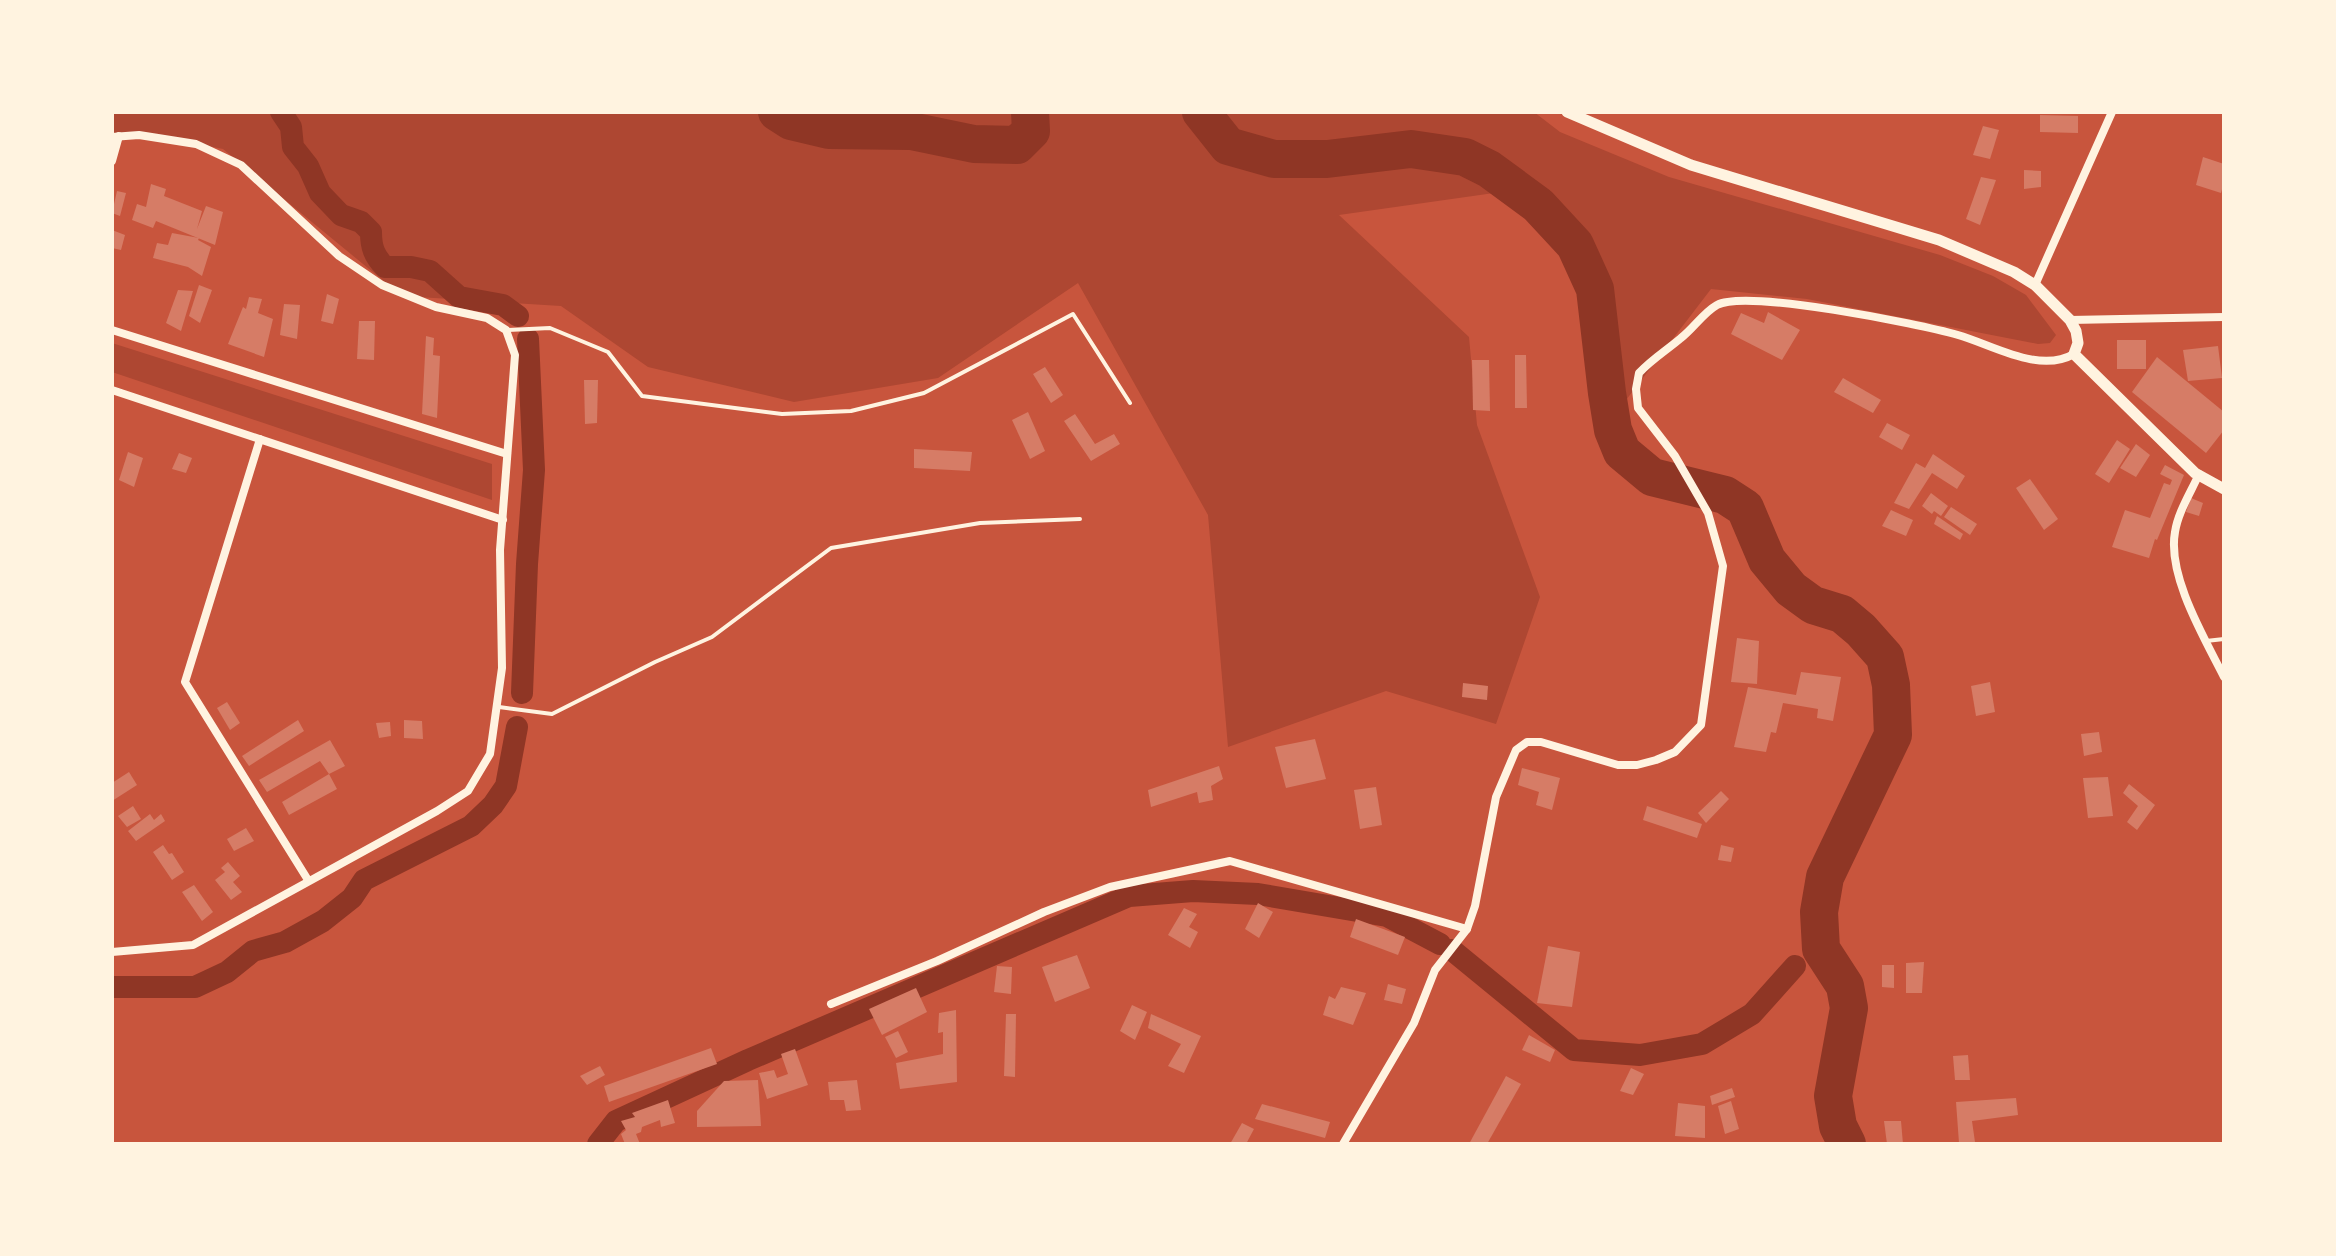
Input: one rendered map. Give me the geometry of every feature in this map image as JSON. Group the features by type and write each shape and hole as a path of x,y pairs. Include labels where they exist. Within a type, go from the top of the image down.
{"street":[{"path":"1343,1144 1414,1023 1435,970 1467,929 1475,906 1496,797 1516,750 1527,742 1541,742 1618,765 1637,765 1675,752 1701,725 1723,566 1708,513 1675,456 1638,408 1636,389 1639,373 1650,361 1719,304 1736,300 1757,300 1848,313 1911,325 1956,335 2031,359 2063,360 2074,354 2078,343 2070,320 2035,285 2014,272 1939,240 1691,165 1567,112"},
{"path":"2035,285 2112,112"},
{"path":"112,161 115,137 139,135 196,144 241,165 339,256 382,285 436,307 487,318 506,330 515,355 500,550 502,668 490,754 468,791 193,945 112,952"},
{"path":"2070,320 2224,317"},
{"path":"112,330 507,454"},
{"path":"2074,354 2199,474 2224,489"},
{"path":"112,390 503,520"},
{"path":"260,439 185,682 308,880"},
{"path":"2199,474 2178,520 2174,533 2175,551 2179,577 2224,677"},
{"path":"831,1004 937,961 1044,912 1110,887 1230,861 1467,929"}],"lane":[{"path":"506,330 550,328 608,352 642,396 782,414 851,411 924,393 1073,314 1130,403"},
{"path":"496,707 552,714 712,637 831,548 980,523 1080,519"},
{"path":"2206,641 2224,639"}],"shaded area":[{"path":"112,112 1534,112 1560,132 1669,177 1940,255 1993,276 2026,295 2056,335 2050,343 2038,344 1807,299 1711,289 1613,417 1606,337 1592,292 1557,244 1511,205 1494,193 1339,215 1469,337 1477,425 1540,597 1496,724 1386,691 1228,747 1208,515 1078,283 938,378 794,402 648,367 561,306 402,296 223,149 153,135 112,136"},
{"path":"112,343 492,464 492,500 112,372"}],"building":[{"path":"2040,115 2078,116 2078,133 2040,132"},
{"path":"1983,126 1999,130 1990,159 1973,155"},
{"path":"2203,157 2224,164 2221,193 2196,185"},
{"path":"2024,170 2041,171 2041,187 2024,189"},
{"path":"1981,177 1996,180 1980,225 1966,219"},
{"path":"151,184 166,189 164,196 202,211 197,229 206,206 223,212 215,245 156,221 153,228 132,220 137,204 146,207"},
{"path":"117,191 126,193 120,216 112,213"},
{"path":"112,230 125,235 121,250 112,248"},
{"path":"172,233 199,238 211,247 202,276 188,267 153,258 157,243 168,245"},
{"path":"199,285 212,290 200,323 189,316"},
{"path":"178,290 193,291 181,331 166,323"},
{"path":"327,294 339,299 333,324 321,321"},
{"path":"249,297 262,299 258,313 273,319 264,357 228,344"},
{"path":"284,304 300,305 297,339 280,335"},
{"path":"1768,312 1800,330 1782,360 1731,334 1741,313 1764,323"},
{"path":"359,321 375,321 374,360 357,359"},
{"path":"426,336 434,338 433,355 440,356 437,418 422,414"},
{"path":"2117,340 2146,340 2146,369 2117,369"},
{"path":"2218,346 2222,378 2188,381 2183,350"},
{"path":"1515,355 1526,355 1527,408 1515,408"},
{"path":"2157,357 2224,412 2224,430 2206,453 2132,392"},
{"path":"1472,360 1489,360 1490,411 1473,410"},
{"path":"1045,367 1063,395 1051,403 1033,374"},
{"path":"1843,378 1881,400 1873,413 1834,392"},
{"path":"584,380 598,380 597,423 585,424"},
{"path":"1028,412 1045,451 1030,459 1012,420"},
{"path":"1075,414 1095,444 1114,434 1120,444 1091,461 1064,421"},
{"path":"1887,423 1910,435 1902,450 1879,437"},
{"path":"2117,440 2130,449 2109,483 2095,474"},
{"path":"2136,444 2150,455 2136,477 2120,468"},
{"path":"914,449 972,452 970,471 914,468"},
{"path":"128,452 143,458 134,487 119,480"},
{"path":"179,453 192,458 186,473 172,469"},
{"path":"1933,454 1965,476 1957,489 1932,473 1909,509 1894,503 1916,463 1925,468"},
{"path":"2165,465 2184,475 2149,558 2112,547 2125,510 2150,518 2164,483 2170,485 2172,480 2160,474"},
{"path":"2030,479 2058,519 2044,530 2016,488"},
{"path":"1931,493 1948,506 1941,516 1934,511 1932,514 1922,506"},
{"path":"2191,498 2203,503 2199,516 2186,512"},
{"path":"1951,507 1977,524 1970,535 1944,517"},
{"path":"1891,510 1913,520 1906,536 1882,526"},
{"path":"1937,516 1963,534 1960,540 1934,524"},
{"path":"1737,638 1759,641 1757,684 1731,682"},
{"path":"1801,672 1841,677 1833,721 1817,718 1818,709 1783,703 1776,733 1771,732 1766,752 1734,747 1748,687 1796,695"},
{"path":"1990,682 1995,712 1976,716 1971,686"},
{"path":"1463,683 1488,686 1487,700 1462,697"},
{"path":"227,702 240,723 230,730 217,708"},
{"path":"298,720 304,731 249,766 242,756"},
{"path":"404,720 422,721 423,739 404,738"},
{"path":"390,722 391,736 379,738 376,723"},
{"path":"2099,732 2102,752 2084,756 2081,734"},
{"path":"1315,739 1326,779 1286,788 1275,747"},
{"path":"330,740 345,766 329,774 320,761 267,792 259,780"},
{"path":"1219,766 1223,779 1211,786 1213,800 1199,803 1197,792 1151,807 1148,790"},
{"path":"1522,768 1560,778 1552,810 1536,805 1539,792 1518,785"},
{"path":"129,772 137,785 112,801 112,783"},
{"path":"329,774 337,789 289,815 282,802"},
{"path":"2108,777 2113,816 2088,818 2083,778"},
{"path":"2129,784 2155,805 2137,830 2127,822 2138,806 2123,793"},
{"path":"1376,787 1382,825 1360,829 1354,790"},
{"path":"1721,791 1729,799 1706,823 1698,813"},
{"path":"133,806 141,819 127,827 118,816"},
{"path":"1647,806 1702,824 1697,838 1643,820"},
{"path":"150,814 154,820 161,814 165,821 136,841 128,831"},
{"path":"246,828 254,841 234,851 227,839"},
{"path":"163,845 184,872 172,880 153,852"},
{"path":"1721,845 1734,848 1731,862 1718,860"},
{"path":"228,862 240,876 233,882 242,892 231,900 215,880 225,872 221,868"},
{"path":"194,885 213,912 202,921 182,892"},
{"path":"1258,903 1273,912 1259,938 1245,929"},
{"path":"1184,908 1197,914 1189,927 1198,932 1190,948 1168,935"},
{"path":"1356,919 1405,937 1398,955 1350,937"},
{"path":"1548,946 1580,952 1572,1007 1537,1003"},
{"path":"1077,955 1090,988 1055,1002 1042,967"},
{"path":"1924,962 1922,993 1906,993 1906,963"},
{"path":"1882,965 1894,965 1894,988 1882,987"},
{"path":"997,966 1012,967 1011,994 994,992"},
{"path":"1388,984 1406,989 1402,1004 1384,1000"},
{"path":"1341,987 1366,993 1353,1025 1323,1015 1329,996 1335,999"},
{"path":"916,988 927,1012 882,1035 869,1009"},
{"path":"1132,1005 1147,1012 1135,1040 1120,1031"},
{"path":"956,1010 957,1082 900,1089 896,1063 943,1054 943,1032 938,1033 939,1013"},
{"path":"1006,1014 1016,1014 1015,1077 1004,1076"},
{"path":"1151,1014 1201,1036 1184,1073 1168,1066 1181,1044 1148,1028"},
{"path":"898,1031 908,1052 896,1058 885,1037"},
{"path":"1529,1035 1555,1050 1550,1062 1522,1050"},
{"path":"711,1048 717,1064 609,1102 604,1086"},
{"path":"795,1049 808,1085 767,1099 759,1073 774,1070 777,1078 788,1074 781,1054"},
{"path":"1968,1055 1970,1080 1955,1080 1953,1056"},
{"path":"600,1066 605,1075 587,1085 580,1076"},
{"path":"1631,1068 1644,1074 1633,1095 1620,1091"},
{"path":"1506,1076 1521,1084 1487,1144 1469,1144"},
{"path":"758,1080 761,1126 697,1127 697,1111 724,1081"},
{"path":"857,1080 861,1110 846,1111 844,1100 830,1100 828,1082"},
{"path":"1732,1088 1735,1097 1712,1105 1710,1096"},
{"path":"2016,1098 2018,1115 1972,1121 1975,1142 1959,1143 1956,1102"},
{"path":"668,1100 675,1123 661,1127 660,1120 642,1127 641,1132 636,1134 640,1144 625,1144 621,1134 626,1130 621,1121 635,1117 632,1113"},
{"path":"1731,1101 1739,1129 1725,1134 1718,1106"},
{"path":"1678,1103 1705,1106 1705,1138 1675,1136"},
{"path":"1262,1104 1330,1122 1325,1138 1255,1119"},
{"path":"1884,1121 1901,1121 1903,1144 1887,1144"},
{"path":"1242,1123 1254,1129 1246,1144 1230,1144"}],"waterway":[{"path":"281,112 291,127 293,147 308,166 320,193 341,215 361,222 371,232 374,251 385,267 430,271 459,297 503,305 518,316"},
{"path":"777,112 791,121 829,130 911,131 974,144 1017,145 1031,131 1030,112"},
{"path":"1201,112 1228,146 1274,159 1327,159 1411,149 1465,157 1489,169 1538,205 1575,245 1595,289 1613,430 1622,452 1652,477 1725,495 1745,508 1767,560 1791,589 1813,605 1842,614 1885,657 1891,685 1893,735 1825,877 1819,912 1821,949 1845,986 1849,1008 1833,1096 1838,1126 1847,1144"},
{"path":"522,693 534,470 528,339"},
{"path":"112,987 195,987 227,972 253,951 285,942 323,921 352,898 364,880 471,826 493,805 506,786 517,727"},
{"path":"598,1144 616,1121 748,1060 1129,896 1193,891 1258,894 1387,916 1440,944"},
{"path":"1452,950 1574,1050 1640,1055 1702,1044 1752,1014 1795,966"}]}
